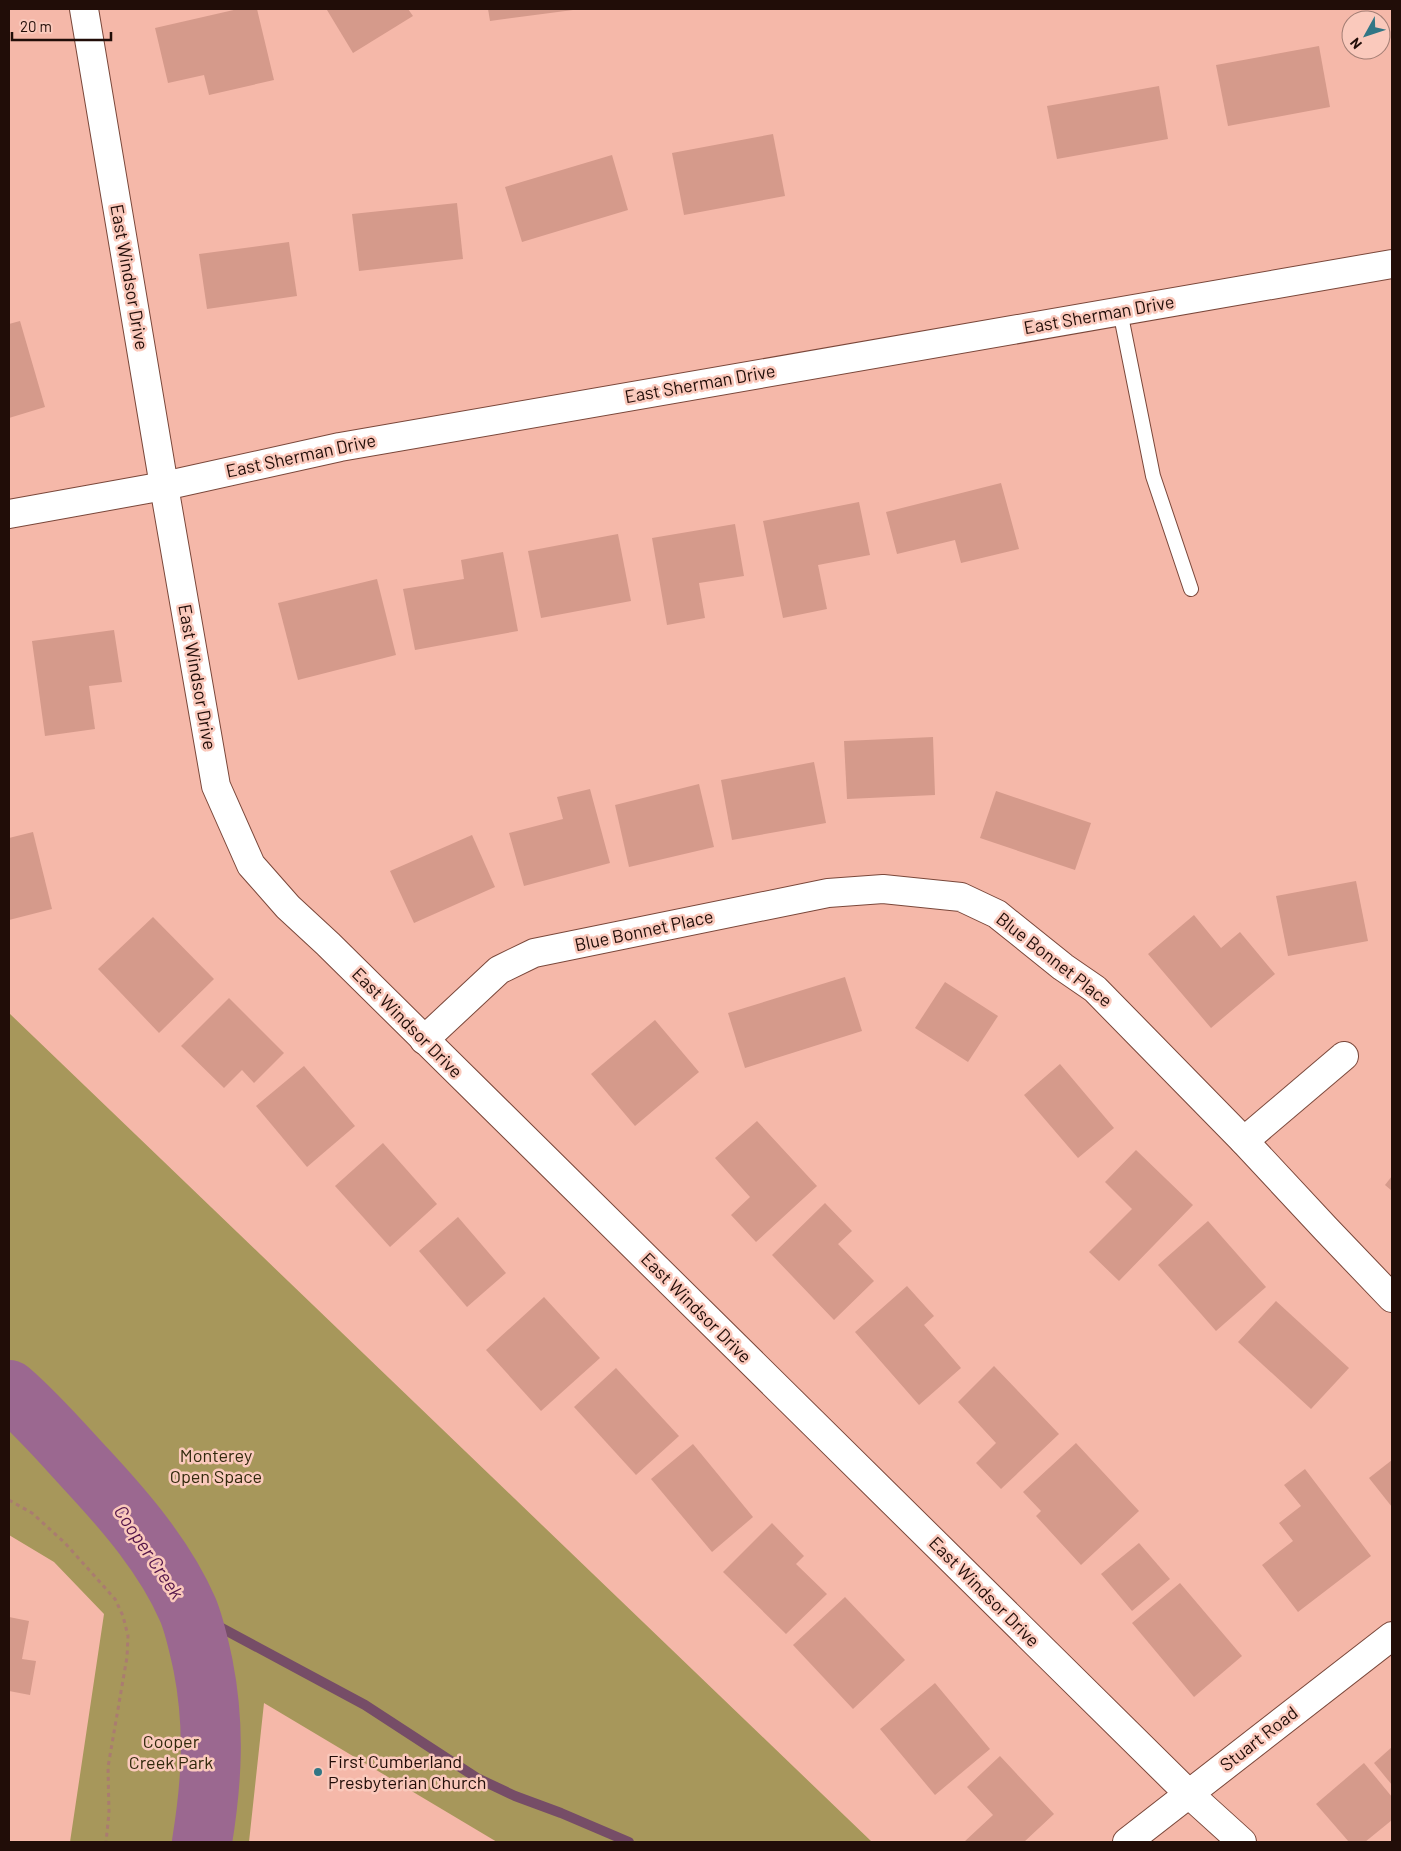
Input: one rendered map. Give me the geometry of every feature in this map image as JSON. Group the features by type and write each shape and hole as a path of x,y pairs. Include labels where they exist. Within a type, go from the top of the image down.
{"street":[{"name":"East Windsor Drive","path":"84,9 216,786 252,865 288,907 1189,1794 1242,1842"},
{"name":"East Sherman Drive","path":"9,514 164,486 340,447 1392,264"},
{"name":"Blue Bonnet Place","path":"424,1040 499,970 534,953 828,893 883,889 961,896 997,914 1063,967 1095,988 1244,1141 1392,1298"},
{"path":"1244,1141 1344,1056"},
{"name":"Stuart Road","path":"1127,1842 1392,1636"}],"lane":[{"path":"1120,311 1152,476 1191,589"}],"path":[{"path":"9,1500 32,1513 66,1543 115,1599 123,1616 128,1636 128,1656 108,1767 109,1813 106,1842"}],"green space":[{"name":"Monterey Open Space","path":"9,1013 872,1842 497,1842 264,1703 249,1842 70,1842 104,1614 54,1562 9,1535"}],"building":[{"path":"238,9 257,9 274,80 209,95 204,75 168,83 155,28"},
{"path":"408,9 413,16 353,53 327,10"},
{"path":"488,9 573,9 573,10 490,21"},
{"path":"1319,46 1330,107 1228,126 1216,65"},
{"path":"1159,86 1168,139 1057,159 1047,106"},
{"path":"773,134 785,196 684,215 672,153"},
{"path":"612,155 628,210 522,242 505,187"},
{"path":"457,203 463,259 359,271 352,214"},
{"path":"289,242 297,296 207,309 199,254"},
{"path":"20,321 45,407 9,418 9,324"},
{"path":"1001,483 1019,549 961,563 955,540 897,554 886,512"},
{"path":"859,502 870,555 818,565 827,609 783,618 763,521"},
{"path":"735,524 744,576 699,583 705,618 667,625 652,538"},
{"path":"618,534 631,601 541,618 528,551"},
{"path":"503,552 518,631 415,650 403,589 464,579 461,560"},
{"path":"377,579 396,655 298,680 278,603"},
{"path":"114,630 122,682 89,686 95,729 45,736 32,641"},
{"path":"933,737 935,795 847,799 844,741"},
{"path":"814,762 826,823 732,840 721,780"},
{"path":"699,784 714,847 629,867 615,805"},
{"path":"590,789 610,863 524,886 509,833 563,819 557,797"},
{"path":"996,791 1091,823 1075,870 980,838"},
{"path":"33,832 52,909 9,920 9,838"},
{"path":"472,835 495,887 414,923 390,871"},
{"path":"1356,881 1368,941 1288,956 1276,896"},
{"path":"1194,915 1221,948 1240,932 1275,974 1211,1028 1148,954"},
{"path":"153,917 214,979 159,1033 98,969"},
{"path":"845,977 862,1031 745,1068 728,1013"},
{"path":"945,982 998,1016 968,1062 915,1028"},
{"path":"229,998 284,1053 254,1083 242,1070 224,1088 181,1046"},
{"path":"655,1020 699,1072 635,1126 591,1074"},
{"path":"1060,1064 1114,1128 1078,1158 1024,1095"},
{"path":"304,1066 355,1126 307,1167 256,1106"},
{"path":"757,1121 817,1186 756,1242 731,1215 750,1197 715,1158"},
{"path":"383,1143 437,1204 390,1247 335,1186"},
{"path":"1136,1150 1193,1205 1119,1281 1089,1252 1132,1209 1105,1182"},
{"path":"1392,1176 1392,1191 1385,1185"},
{"path":"825,1203 852,1231 838,1244 874,1281 834,1320 772,1255"},
{"path":"458,1217 506,1273 467,1307 419,1251"},
{"path":"1208,1221 1266,1287 1216,1331 1158,1265"},
{"path":"907,1286 934,1316 924,1325 961,1368 919,1405 855,1332"},
{"path":"544,1297 600,1358 541,1411 486,1350"},
{"path":"1276,1301 1349,1368 1311,1409 1238,1342"},
{"path":"994,1366 1059,1434 1001,1489 976,1463 996,1443 958,1402"},
{"path":"616,1368 679,1436 636,1475 574,1407"},
{"path":"1076,1443 1139,1511 1081,1565 1036,1516 1041,1511 1023,1492"},
{"path":"693,1444 753,1517 712,1552 651,1479"},
{"path":"1392,1460 1392,1507 1369,1478"},
{"path":"1305,1469 1371,1556 1298,1612 1262,1565 1293,1541 1279,1523 1301,1506 1284,1485"},
{"path":"772,1523 804,1556 796,1564 827,1594 786,1634 723,1572"},
{"path":"1139,1543 1170,1579 1132,1611 1101,1574"},
{"path":"1180,1583 1242,1656 1194,1697 1132,1623"},
{"path":"845,1597 905,1660 853,1709 793,1645"},
{"path":"9,1617 29,1621 22,1659 36,1661 30,1695 9,1691"},
{"path":"935,1683 990,1749 935,1795 880,1729"},
{"path":"1392,1747 1392,1785 1374,1763"},
{"path":"1000,1756 1054,1814 1024,1842 964,1842 993,1815 967,1787"},
{"path":"1364,1763 1392,1797 1392,1820 1365,1842 1349,1842 1316,1804"}],"waterway":[{"name":"Cooper Creek","path":"9,1390 49,1428 143,1535 179,1590 188,1610 203,1665 211,1732 210,1775 202,1842"},
{"path":"188,1610 365,1705 477,1778 515,1796 629,1842"}],"place":[{"name":"First Cumberland Presbyterian Church","path":"318,1772"}],"park label":[{"name":"Cooper Creek Park","path":"171,1752"}]}
